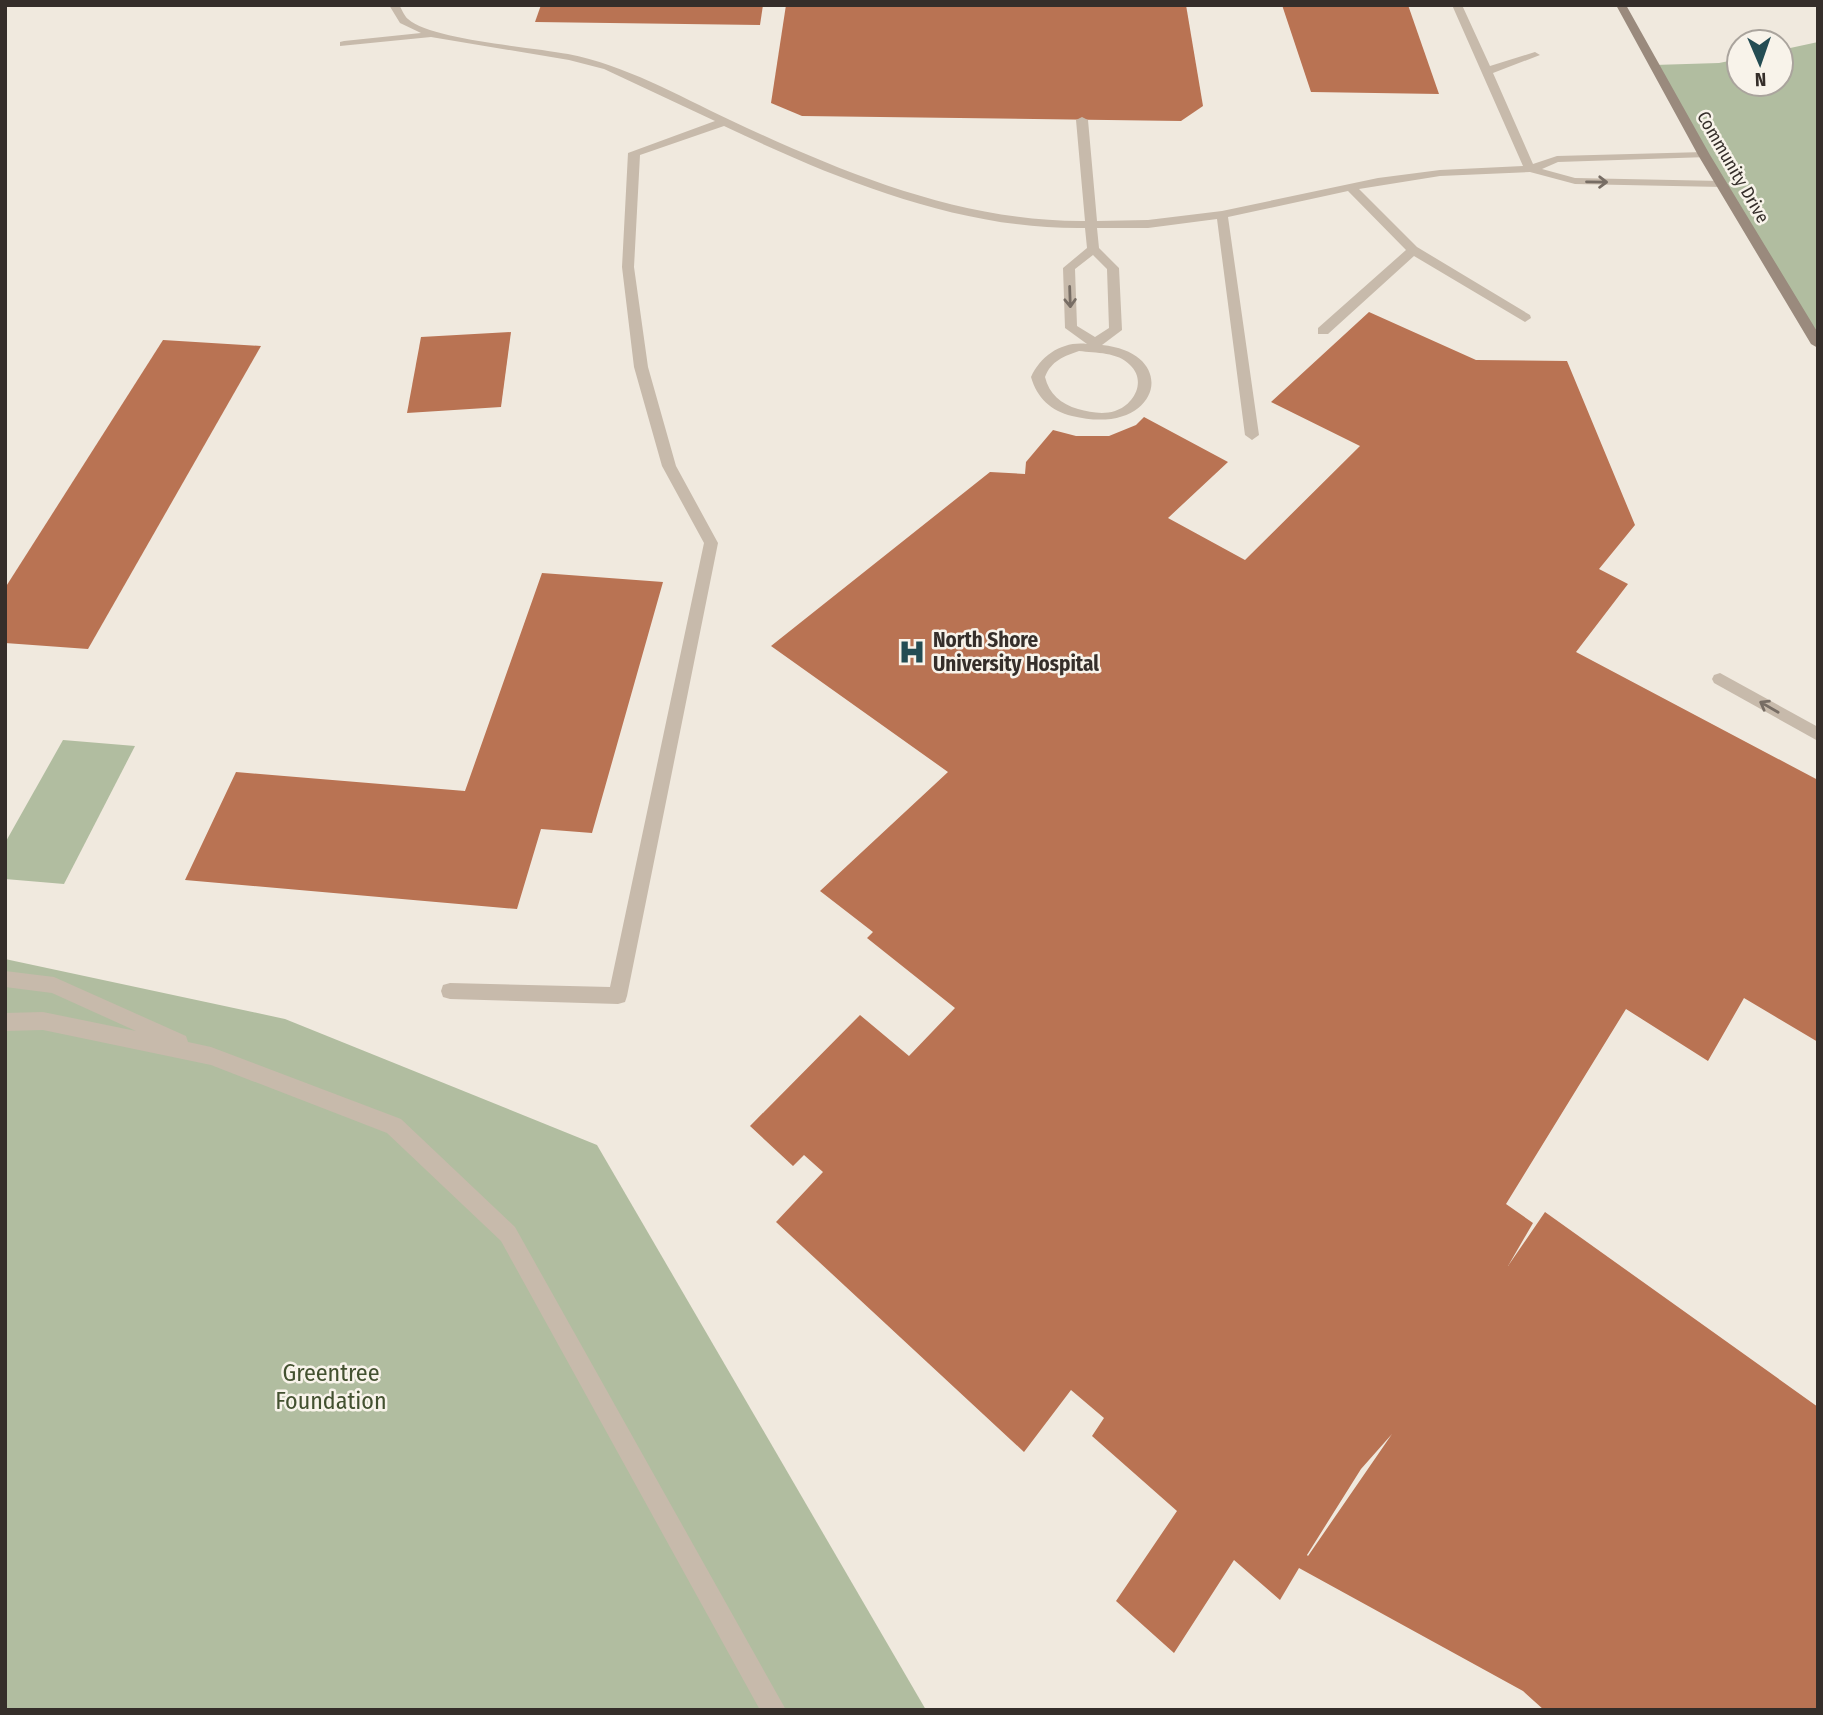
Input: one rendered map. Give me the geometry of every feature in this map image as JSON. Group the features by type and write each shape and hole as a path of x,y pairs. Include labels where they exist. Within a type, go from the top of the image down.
{"main road":[{"name":"Community Drive","path":"1621,5 1704,155 1818,344"}],"lane":[{"path":"394,5 404,21 432,34 569,57 608,67 853,179 972,213 1052,225 1090,227 1222,215 1351,187 1440,173 1530,169 1575,181 1722,184"},
{"path":"1457,5 1530,169"},
{"path":"344,44 432,34"},
{"path":"1486,71 1535,55"},
{"path":"1082,120 1093,249 1113,268 1116,330 1095,345 1079,347 1051,357 1042,366 1038,377 1040,388 1047,398 1074,414 1093,417 1128,410 1140,401 1147,390 1147,378 1129,357 1095,345 1071,328 1069,268 1093,249"},
{"path":"450,991 618,996 711,542 669,466 641,367 628,267 634,153 724,122"},
{"path":"1530,169 1557,159 1704,155"},
{"path":"1351,187 1413,250 1525,318"},
{"path":"1222,215 1230,257 1252,435"},
{"path":"1324,331 1413,250"},
{"path":"1720,678 1818,735"},
{"path":"5,979 54,985 211,1056 394,1126 508,1234 774,1710"},
{"path":"5,1022 43,1021 211,1056"}],"green space":[{"path":"1818,42 1818,344 1654,65 1725,62 1725,98 1795,98 1795,47"},
{"path":"63,740 135,746 64,884 5,879 5,843"},
{"name":"Greentree Foundation","path":"5,959 285,1019 597,1145 926,1710 5,1710"}],"building":[{"path":"541,5 763,5 760,25 535,22"},
{"path":"786,5 1186,5 1203,106 1181,121 802,116 771,103"},
{"path":"1282,5 1408,5 1439,94 1311,92"},
{"path":"1369,312 1476,360 1567,361 1635,525 1599,569 1628,584 1576,652 1818,780 1818,1042 1744,998 1708,1061 1626,1009 1506,1204 1533,1223 1508,1266 1545,1212 1818,1407 1818,1710 1544,1710 1523,1691 1299,1568 1280,1600 1234,1560 1174,1653 1116,1601 1177,1511 1092,1436 1104,1418 1071,1390 1024,1452 776,1222 823,1172 804,1155 793,1166 750,1126 860,1015 909,1056 955,1008 867,938 873,932 820,891 948,772 771,646 990,472 1025,474 1026,462 1053,430 1076,436 1109,436 1136,425 1144,417 1228,462 1168,518 1245,560 1360,446 1271,402","holes":["1392,1434 1308,1556 1361,1469"]},
{"path":"511,332 501,407 407,413 421,337"},
{"path":"163,340 261,346 88,649 5,643 5,588"},
{"path":"542,573 663,582 592,833 541,829 517,909 185,880 236,772 465,791"}],"place":[{"name":"North Shore University Hospital","path":"912,652"}]}
